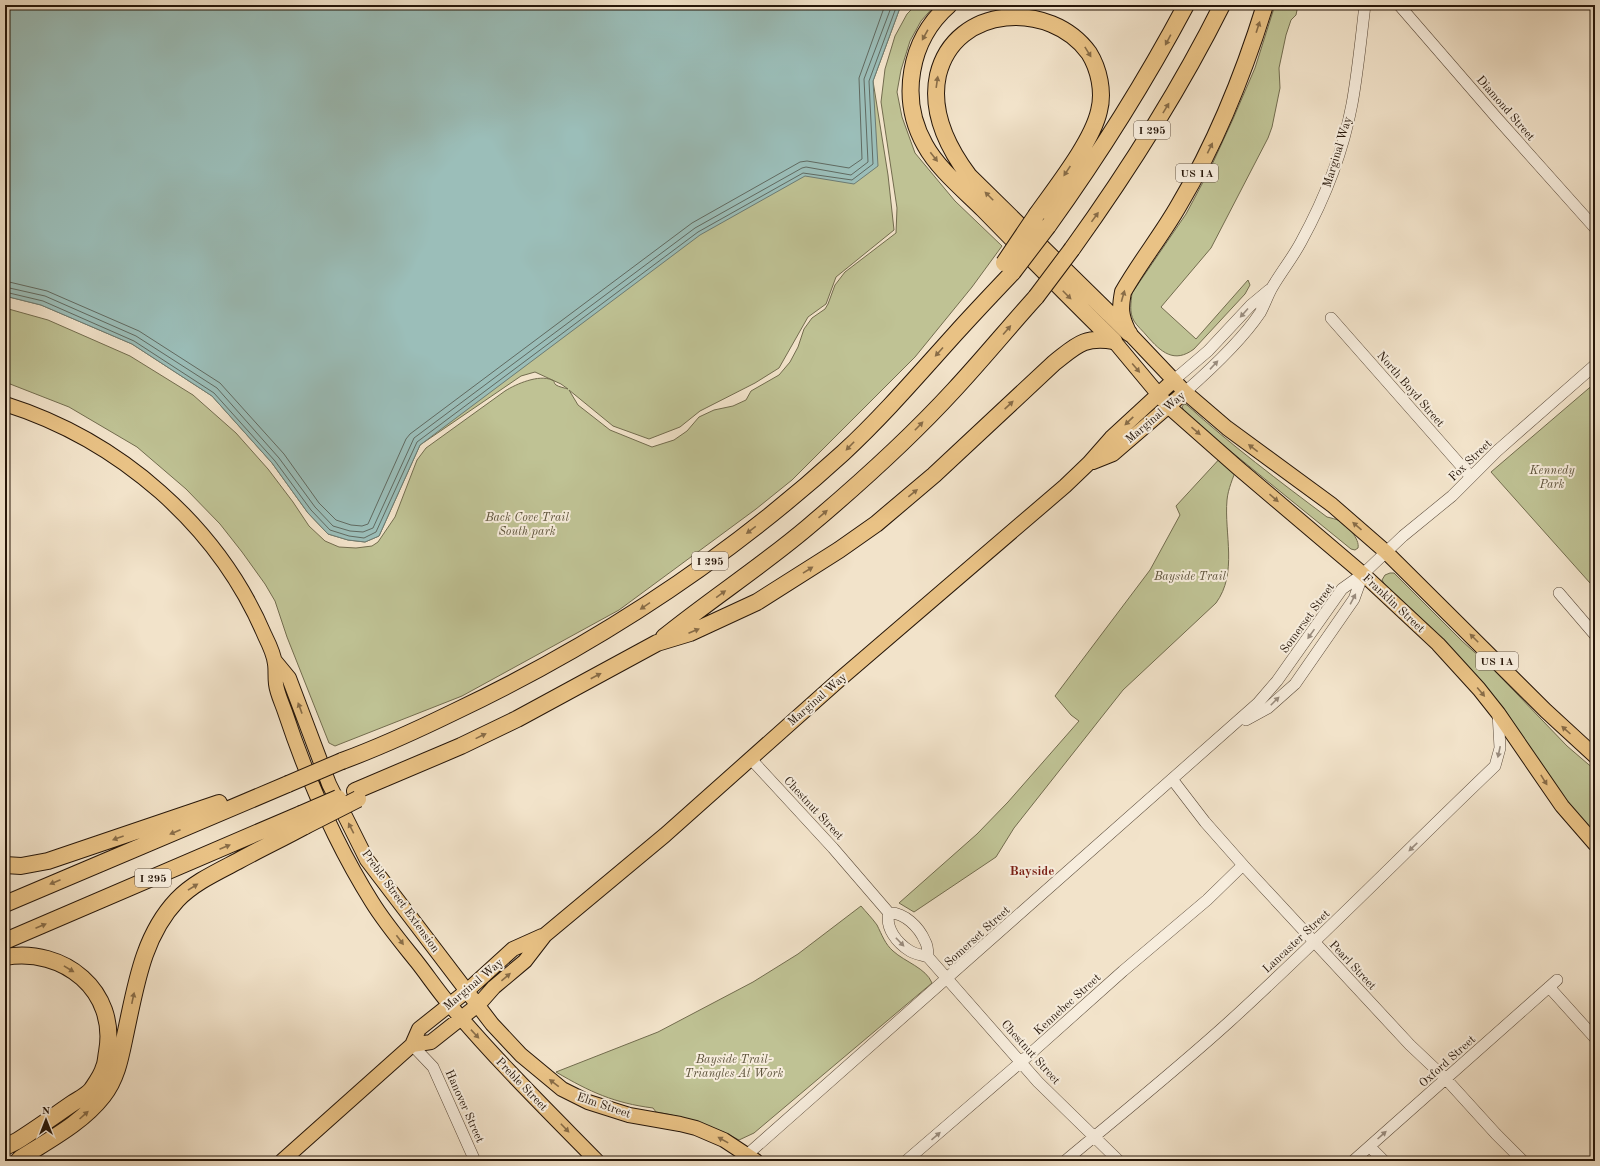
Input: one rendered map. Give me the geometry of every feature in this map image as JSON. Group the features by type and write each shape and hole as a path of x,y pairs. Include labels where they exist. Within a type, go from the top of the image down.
{"highway":[{"name":"US 1A","path":"949,5 941,12 925,34 918,47 911,73 910,88 912,107 919,132 925,146 957,184 1114,342"},
{"name":"I 295","path":"288,782 409,734 502,690 592,639 682,581 760,524 844,452 903,392 957,332 1009,267 1048,226 1119,122 1163,49 1186,5"},
{"name":"I 295","path":"5,941 303,820 517,719 657,643 688,618 757,568 808,527 915,430 954,390 1036,297 1072,249 1140,151 1178,89 1222,5"},
{"name":"US 1A","path":"1129,333 1122,318 1121,305 1124,292 1178,206 1210,149 1237,89 1265,5"},
{"path":"1009,267 1037,214 1086,141 1096,122 1100,110 1101,97 1100,83 1092,58 1076,36 1055,21 1042,16 1016,13 990,18 966,31 949,50 942,62 936,89 937,104 943,130 954,154 970,176 1129,333"},
{"path":"657,643 690,633 757,602 839,550 876,524 934,475 1054,363 1080,344 1090,340 1099,339 1114,342"},
{"path":"5,865 21,866 48,861 288,782"},
{"path":"5,904 288,782"},
{"path":"18,1161 74,1123 94,1106 110,1085 120,1061 136,984 148,946 160,922 176,900 186,891 208,877 303,820"},
{"path":"5,957 25,956 52,960 64,965 82,976 91,986 100,1002 105,1015 109,1041 104,1068 91,1091 17,1141 5,1147"}],"main road":[{"name":"US 1A","path":"1129,333 1185,392 1227,428 1332,505 1386,552 1546,711 1595,756"},
{"name":"US 1A","path":"1114,342 1158,394"},
{"name":"Marginal Way","path":"412,1045 431,1042 479,1004 494,986 525,960 545,935 665,835 750,758 961,574 1065,486 1089,463 1111,438 1174,380"},
{"name":"Marginal Way","path":"1089,463 1113,454 1185,392"},
{"name":"Franklin Street","path":"1158,394 1169,407 1363,574 1438,644 1479,689 1498,713 1562,806 1595,844"},
{"name":"Preble Street Extension","path":"5,404 51,422 103,450 134,470 168,499 200,532 233,574 255,613 274,661 276,685 296,746 313,790 341,848 373,903 449,1004"},
{"name":"Preble Street Extension","path":"274,661 289,678 329,784 367,860 479,1004"},
{"name":"Marginal Way","path":"282,1161 412,1045 419,1029 468,990 513,949 545,935"},
{"name":"Preble Street","path":"449,1004 515,1076 597,1161"},
{"name":"Elm Street","path":"479,1004 492,1024 520,1055 552,1082 574,1096 604,1108 629,1115 696,1128 724,1140 748,1159"}],"street":[{"name":"Marginal Way","path":"1185,392 1206,373 1245,332 1260,312 1272,287 1301,243 1312,222 1331,176 1345,133 1352,104 1365,5"},
{"name":"Diamond Street","path":"1399,5 1496,118 1595,228"},
{"name":"Marginal Way","path":"1174,380 1208,351 1250,306 1272,287"},
{"name":"North Boyd Street","path":"1331,318 1471,477"},
{"name":"Fox Street","path":"1363,574 1471,477 1497,450 1595,365"},
{"name":"Somerset Street","path":"1230,729 1268,708 1295,684 1354,599 1363,574"},
{"name":"Somerset Street","path":"748,1159 948,978 1258,703 1277,682 1342,589 1363,574"},
{"path":"1559,593 1595,636"},
{"name":"Lancaster Street","path":"1065,1161 1169,1074 1228,1022 1314,942 1495,766 1500,748 1498,713"},
{"name":"Chestnut Street","path":"750,758 833,848 889,913 889,926 896,939 910,951 928,957 1038,1082 1119,1161"},
{"name":"Pearl Street","path":"1172,779 1205,822 1243,865 1410,1045 1446,1079 1522,1161"},
{"name":"Kennebec Street","path":"906,1161 1021,1062 1123,971 1207,900 1243,865"},
{"name":"Chestnut Street","path":"889,913 900,914 916,927 925,940 928,957"},
{"name":"Oxford Street","path":"1353,1161 1553,983 1595,1038"},
{"name":"Hanover Street","path":"412,1045 433,1067 475,1161"},
{"path":"1370,1147 1384,1161"}],"green space":[{"name":"Back Cove Trail South park","path":"5,5 901,5 873,81 888,175 894,230 836,277 826,304 808,317 779,368 755,383 700,411 680,427 649,439 613,426 569,390 578,405 610,430 652,447 674,440 687,431 699,417 714,410 733,406 746,400 751,391 779,375 790,362 798,347 804,329 812,318 825,309 835,285 845,272 896,233 897,208 881,102 885,69 895,36 907,14 916,5 935,5 921,21 910,41 901,70 897,92 902,117 915,153 955,201 1002,246 972,287 915,357 792,480 756,509 619,610 462,696 335,746 329,743 287,637 275,601 265,584 220,524 186,489 137,447 69,407 5,382 5,308 48,320 130,356 193,395 236,433 268,469 309,526 325,541 339,547 356,548 372,546 378,542 395,517 417,460 426,448 505,391 515,385 541,378 552,380 556,385 568,389 561,384 535,372 521,376 420,445 379,536 365,542 348,540 328,534 308,513 272,463 212,396 132,344 41,305 5,296"},
{"path":"1275,5 1298,5 1296,15 1291,20 1286,35 1279,68 1280,88 1272,127 1268,138 1211,248 1161,307 1196,339 1248,280 1250,285 1245,294 1194,349 1180,356 1174,356 1157,347 1138,327 1132,318 1132,293 1186,214 1210,169 1255,68"},
{"name":"Kennedy Park","path":"1595,383 1595,579 1590,583 1491,472"},
{"path":"1184,404 1327,517 1343,523 1355,537 1358,548 1355,550 1351,549 1207,432 1184,411 1182,407"},
{"name":"Bayside Trail","path":"1223,455 1237,467 1227,500 1229,553 1227,579 1223,591 1216,603 1123,690 1014,828 996,857 914,912 899,903 977,834 1008,802 1079,721 1071,715 1055,696 1150,570 1180,515 1176,506"},
{"path":"1394,573 1462,641 1492,668 1567,746 1595,770 1595,835 1564,800 1503,707 1435,634 1386,587 1382,580 1385,575"},
{"name":"Bayside Trail- Triangles At Work","path":"861,906 877,925 890,948 925,973 932,983 754,1133 739,1140 719,1130 699,1123 656,1112 653,1108 626,1103 603,1096 556,1072 658,1032 753,982 798,954"}],"water":[{"path":"5,5 901,5 873,81 878,166 854,184 805,176 700,235 420,445 379,536 365,542 348,540 328,534 308,513 272,463 212,396 132,344 41,305 5,296"}],"district":[{"name":"Bayside","path":"1032,870"}]}
